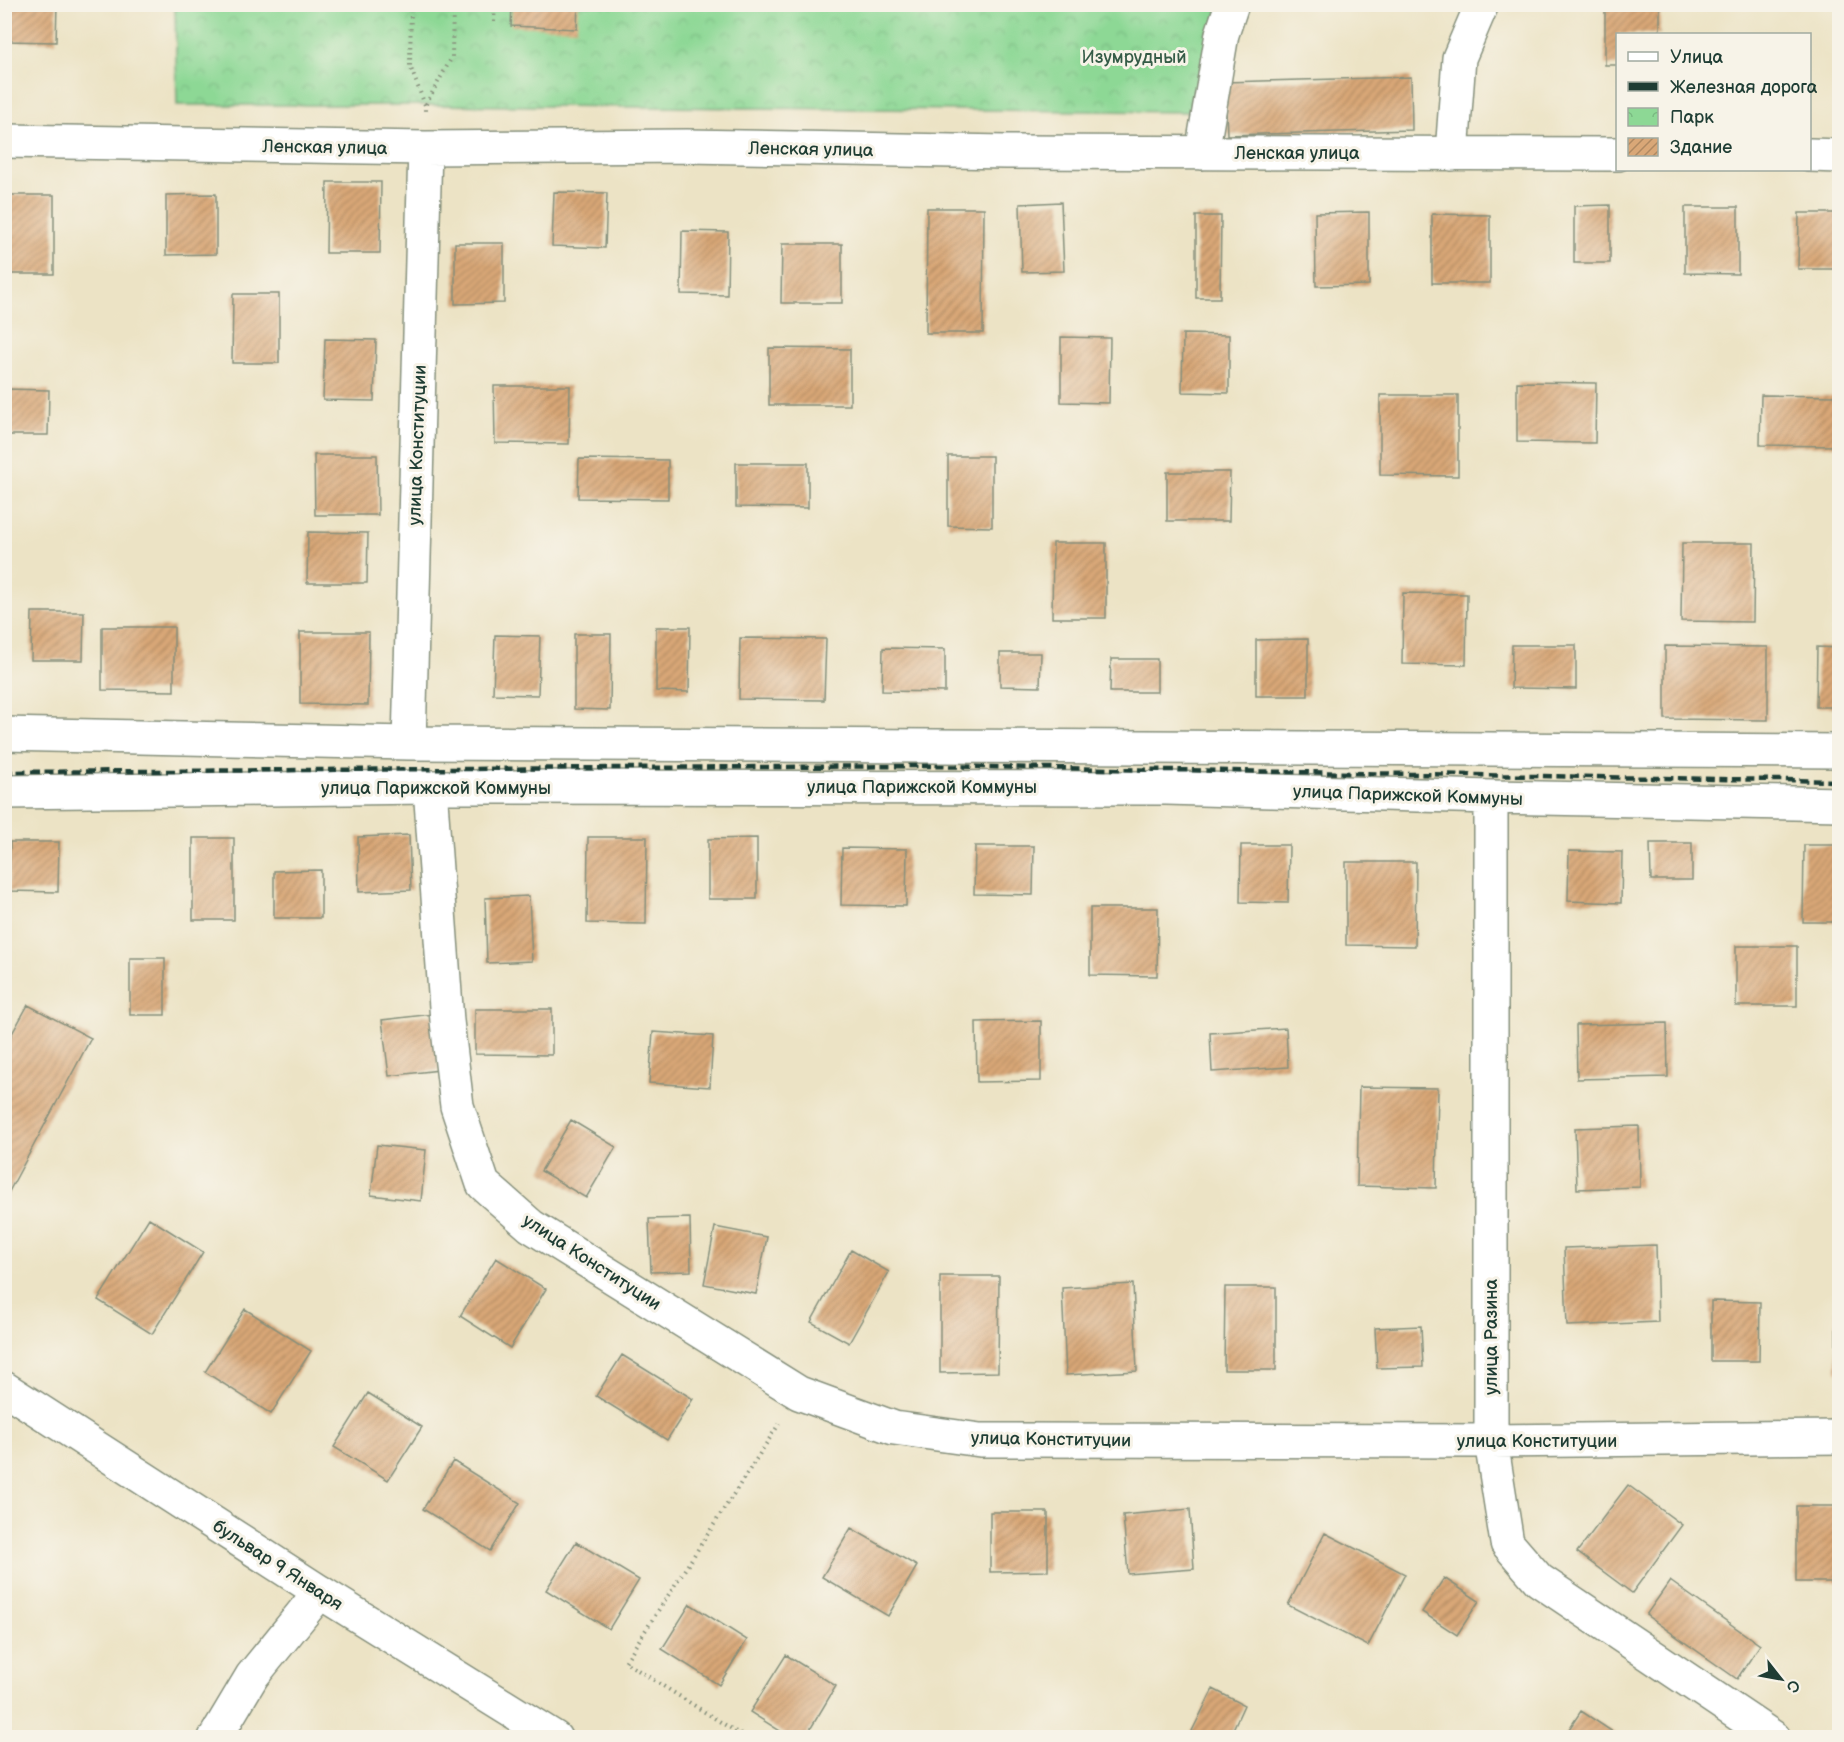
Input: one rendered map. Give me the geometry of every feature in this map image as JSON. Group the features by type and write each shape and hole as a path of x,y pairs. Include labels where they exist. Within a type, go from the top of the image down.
{"street":[{"path":"1202,153 1222,34 1232,4"},
{"path":"1452,154 1459,58 1482,4"},
{"name":"Ленская улица","path":"4,141 425,148 687,146 994,152 1616,154"},
{"name":"улица Конституции","path":"409,743 425,148"},
{"path":"1811,155 1839,156"},
{"path":"4,734 409,743 1839,751"},
{"name":"улица Конституции","path":"430,787 447,1021 457,1106 483,1184 531,1226 799,1393 894,1428 980,1440 1491,1441 1839,1437"},
{"name":"улица Парижской Коммуны","path":"4,792 430,787 1166,788 1839,804"},
{"name":"улица Разина","path":"1491,797 1491,1441 1507,1543 1539,1580 1774,1737"},
{"name":"бульвар 9 Января","path":"4,1388 320,1592 555,1737"},
{"path":"215,1737 252,1676 320,1592"}],"path":[{"path":"411,4 410,66 425,105 425,148"},
{"path":"425,105 453,57 453,4"},
{"path":"494,22 495,4"},
{"path":"746,1737 625,1662 799,1393"}],"green space":[{"name":"Изумрудный","path":"175,5 1219,5 1196,112 177,105"}],"building":[{"path":"4,4 57,4 56,42 4,41"},
{"path":"512,4 578,4 577,29 511,26"},
{"path":"1605,6 1660,7 1660,33 1616,33 1616,65 1605,65"},
{"path":"1411,77 1412,130 1227,135 1225,82"},
{"path":"327,182 381,182 380,253 326,253"},
{"path":"554,192 607,193 605,248 552,246"},
{"path":"216,194 216,254 166,255 166,195"},
{"path":"4,195 54,195 54,274 4,274"},
{"path":"1061,202 1064,271 1022,272 1020,204"},
{"path":"1610,205 1610,263 1574,263 1574,206"},
{"path":"1685,207 1738,207 1738,274 1685,273"},
{"path":"927,208 984,208 983,333 926,333"},
{"path":"1369,212 1369,285 1316,286 1315,213"},
{"path":"1799,213 1840,213 1840,269 1798,269"},
{"path":"1432,214 1490,215 1490,283 1432,283"},
{"path":"1196,216 1221,216 1220,298 1196,298"},
{"path":"682,231 728,232 727,295 681,294"},
{"path":"455,243 504,243 504,303 455,304"},
{"path":"782,244 842,244 842,303 781,303"},
{"path":"233,294 279,294 279,363 232,363"},
{"path":"1183,334 1229,335 1229,393 1182,392"},
{"path":"1061,337 1110,338 1109,403 1061,402"},
{"path":"325,339 376,340 374,401 323,400"},
{"path":"769,348 850,349 850,405 769,405"},
{"path":"1517,382 1596,383 1595,443 1517,442"},
{"path":"494,386 570,386 569,444 495,443"},
{"path":"4,389 49,390 48,435 4,435"},
{"path":"1380,395 1458,395 1458,476 1380,475"},
{"path":"1761,395 1840,396 1840,446 1760,445"},
{"path":"314,455 377,455 378,515 315,515"},
{"path":"948,456 992,456 992,527 948,526"},
{"path":"579,459 668,460 668,499 578,498"},
{"path":"736,463 808,463 808,508 736,507"},
{"path":"1167,472 1230,472 1229,521 1167,521"},
{"path":"308,532 368,533 367,583 307,583"},
{"path":"1053,543 1106,543 1106,618 1052,618"},
{"path":"1682,543 1754,543 1753,622 1681,621"},
{"path":"1403,593 1467,594 1466,665 1402,664"},
{"path":"32,612 84,612 83,660 31,660"},
{"path":"102,627 174,627 174,691 102,690"},
{"path":"656,627 690,627 689,692 656,691"},
{"path":"300,632 369,632 368,705 300,704"},
{"path":"574,634 611,634 610,710 574,709"},
{"path":"495,635 540,636 538,695 493,694"},
{"path":"740,638 826,639 824,700 739,699"},
{"path":"1308,639 1308,696 1256,696 1256,640"},
{"path":"1512,645 1576,645 1576,689 1511,688"},
{"path":"1665,646 1768,647 1768,720 1665,719"},
{"path":"1817,647 1840,648 1840,707 1816,707"},
{"path":"883,648 945,649 945,692 882,691"},
{"path":"1000,653 1041,653 1040,687 1000,686"},
{"path":"1111,659 1157,659 1157,692 1110,692"},
{"path":"409,835 411,890 359,892 358,837"},
{"path":"588,837 647,837 646,924 587,923"},
{"path":"193,838 234,838 234,920 193,920"},
{"path":"757,838 757,899 708,899 708,839"},
{"path":"10,842 59,842 58,892 9,891"},
{"path":"1650,843 1692,843 1692,880 1651,880"},
{"path":"1241,845 1289,845 1288,903 1240,902"},
{"path":"1804,845 1840,845 1840,922 1803,922"},
{"path":"975,846 1034,846 1033,895 974,894"},
{"path":"842,848 907,849 906,906 841,905"},
{"path":"1569,851 1622,852 1621,903 1568,901"},
{"path":"1346,862 1416,862 1415,946 1346,945"},
{"path":"321,870 321,918 274,918 274,871"},
{"path":"529,896 532,961 487,963 485,898"},
{"path":"1090,908 1158,908 1157,976 1090,975"},
{"path":"1736,946 1797,946 1797,1006 1736,1006"},
{"path":"130,958 165,958 165,1015 130,1015"},
{"path":"28,1005 91,1038 4,1201 4,1048"},
{"path":"475,1009 552,1009 552,1055 475,1054"},
{"path":"433,1014 439,1070 389,1076 382,1020"},
{"path":"1041,1021 1041,1081 977,1082 976,1022"},
{"path":"1667,1023 1668,1077 1577,1079 1576,1025"},
{"path":"1286,1028 1288,1067 1212,1072 1210,1033"},
{"path":"653,1032 713,1036 710,1087 649,1083"},
{"path":"1359,1087 1438,1088 1436,1188 1357,1186"},
{"path":"571,1120 616,1147 586,1198 541,1171"},
{"path":"1639,1126 1640,1187 1577,1189 1575,1128"},
{"path":"377,1145 426,1150 421,1201 371,1195"},
{"path":"149,1218 203,1252 152,1334 98,1300"},
{"path":"690,1218 691,1271 651,1272 649,1219"},
{"path":"715,1227 767,1237 756,1294 704,1284"},
{"path":"1656,1245 1658,1322 1567,1326 1564,1248"},
{"path":"851,1250 889,1272 849,1343 811,1322"},
{"path":"496,1258 546,1289 510,1348 460,1316"},
{"path":"940,1276 999,1276 998,1372 940,1373"},
{"path":"1133,1284 1137,1371 1066,1375 1062,1288"},
{"path":"1225,1287 1276,1287 1276,1370 1224,1370"},
{"path":"1836,1296 1840,1296 1840,1372 1836,1372"},
{"path":"1711,1301 1760,1302 1759,1361 1711,1361"},
{"path":"245,1309 311,1351 271,1414 205,1372"},
{"path":"1421,1326 1423,1367 1377,1368 1375,1328"},
{"path":"622,1355 693,1399 667,1440 596,1396"},
{"path":"368,1393 422,1427 388,1480 334,1447"},
{"path":"453,1461 520,1503 490,1551 423,1509"},
{"path":"1628,1485 1682,1525 1632,1593 1577,1552"},
{"path":"1796,1506 1840,1506 1840,1582 1796,1582"},
{"path":"1190,1509 1194,1569 1128,1574 1123,1515"},
{"path":"990,1512 1048,1512 1048,1571 990,1572"},
{"path":"851,1528 917,1566 888,1616 822,1577"},
{"path":"1325,1533 1405,1574 1368,1646 1288,1605"},
{"path":"576,1542 639,1580 609,1629 546,1590"},
{"path":"1444,1578 1479,1601 1457,1635 1422,1612"},
{"path":"1670,1581 1760,1645 1737,1679 1646,1615"},
{"path":"690,1604 747,1640 719,1685 662,1649"},
{"path":"786,1655 836,1686 805,1738 791,1738 750,1712"},
{"path":"1213,1689 1244,1705 1229,1738 1195,1738 1190,1735"},
{"path":"1581,1711 1622,1738 1563,1738"}],"railway":[{"path":"4,772 926,766 1840,781"}]}
